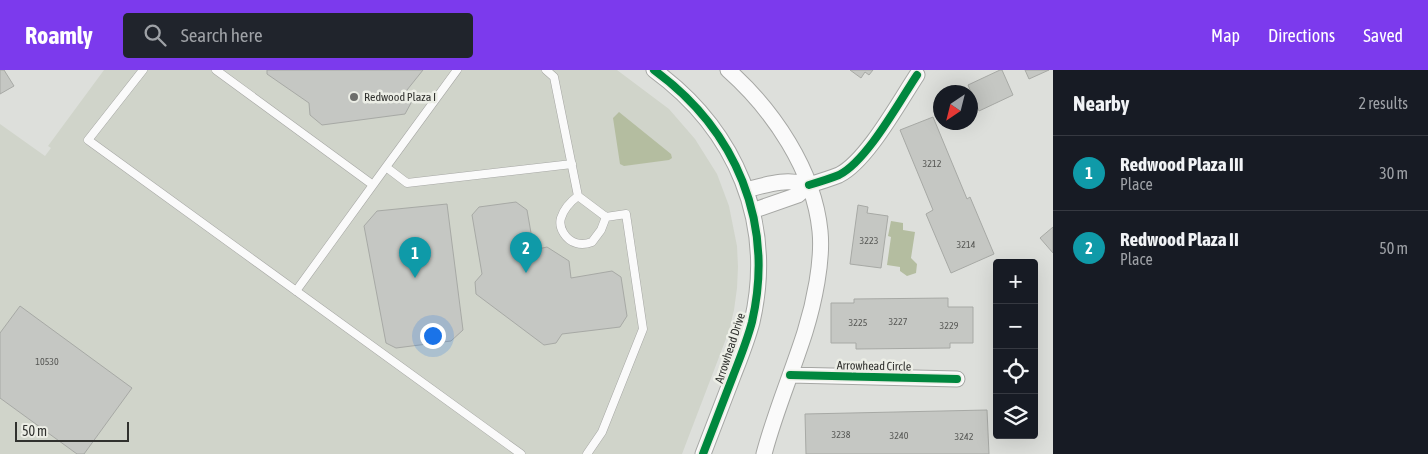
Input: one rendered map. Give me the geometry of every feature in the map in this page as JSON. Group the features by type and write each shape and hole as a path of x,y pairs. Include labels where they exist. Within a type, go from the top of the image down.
{"street":[{"name":"Arrowhead Drive","path":"654,70 672,83 698,108 710,123 736,165 746,190 756,231 758,261 757,293 752,323 704,454"},
{"path":"728,70 765,108 786,136 809,185 820,231 818,274 805,331 770,430 764,454"},
{"path":"752,212 798,195 809,185 840,174 857,160 873,142 917,75"},
{"path":"746,190 784,181 796,181 809,185"},
{"name":"Arrowhead Circle","path":"790,375 957,379"}],"lane":[{"path":"143,70 88,140 521,454"},
{"path":"216,70 373,185"},
{"path":"296,291 457,70"},
{"path":"546,70 554,77 578,196 606,218 626,214 643,329 602,432 587,454"},
{"path":"386,167 407,184 572,164"},
{"path":"578,196 570,202 560,220 562,230 567,238 576,243 592,242 601,230 606,218"}],"shaded area":[{"path":"104,70 617,70 669,109 695,139 717,174 729,206 737,246 737,288 729,331 682,454 0,454 0,124 45,156 51,148 48,146"},
{"path":"619,112 671,154 672,158 624,166 620,164 613,118"},
{"path":"891,221 903,223 903,230 915,232 911,258 917,264 916,273 907,276 900,271 900,267 887,265 891,237 888,236"}],"building":[{"path":"0,70 4,70 14,86 0,94"},
{"name":"Redwood Plaza I","path":"267,70 423,70 407,90 411,103 405,114 322,125 310,115 309,103 267,74"},
{"path":"850,70 873,70 869,75 865,72 861,78"},
{"path":"1002,70 1013,95 979,111 978,85 968,85"},
{"path":"1025,70 1049,70 1029,79"},
{"path":"933,117 933,130 938,130 967,199 970,197 994,254 951,273 926,214 933,210 900,130"},
{"path":"516,202 527,210 534,250 547,247 569,261 571,278 612,271 621,277 627,316 620,327 562,334 556,343 544,345 476,294 475,282 482,274 472,215 479,207"},
{"path":"447,204 463,330 451,341 396,348 386,343 364,226 377,211"},
{"path":"858,205 868,207 867,213 888,216 881,268 850,264"},
{"path":"1053,227 1053,253 1040,238"},
{"path":"948,298 948,307 973,307 973,343 950,343 950,348 856,349 856,343 831,343 831,303 854,303 854,299"},
{"path":"20,306 132,388 84,454 77,454 0,398 0,333"},
{"path":"987,410 989,454 806,454 805,414"}],"cycle path":[{"path":"654,70 683,94 707,121 727,150 742,181 753,214 758,249 758,285 752,322 703,454"},
{"path":"809,185 839,175 850,168 882,130 917,75"},
{"path":"790,375 957,379"}],"place":[{"name":"Redwood Plaza I","path":"354,97"},
{"name":"Redwood Plaza II","path":"526,273"},
{"name":"Redwood Plaza III","path":"415,278"}]}
